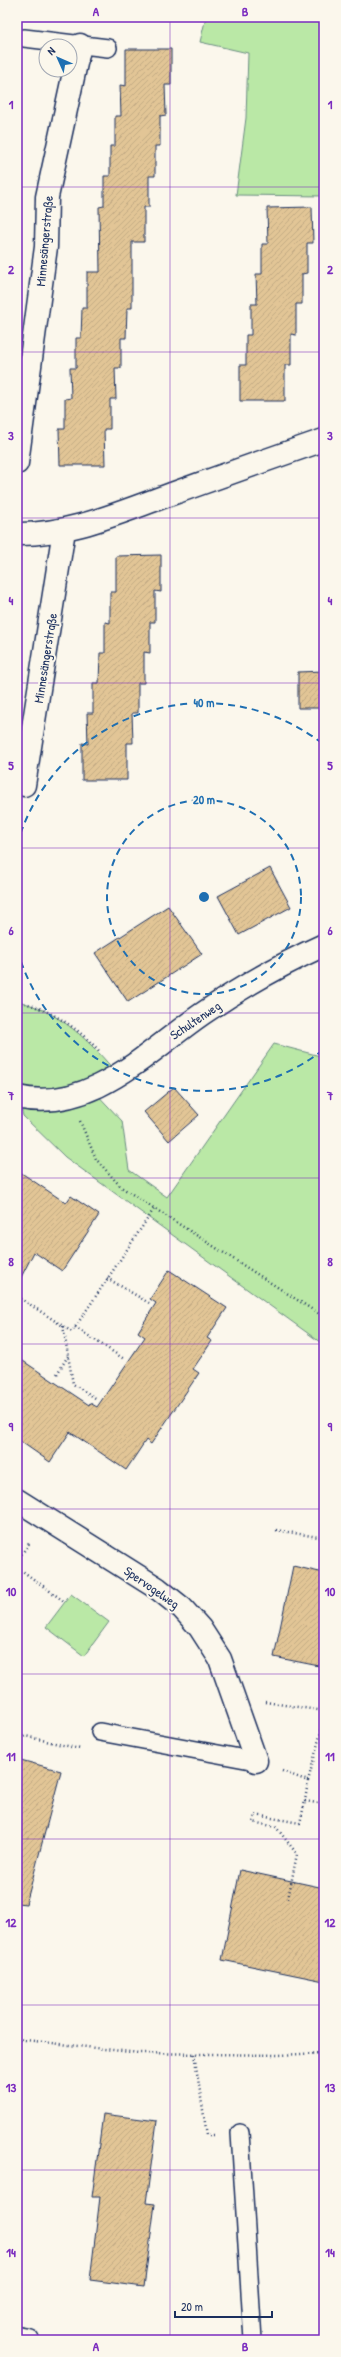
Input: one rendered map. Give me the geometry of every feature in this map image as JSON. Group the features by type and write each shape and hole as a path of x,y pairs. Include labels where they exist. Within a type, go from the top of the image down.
{"street":[{"name":"Minnesängerstraße","path":"17,463 46,247 47,197 80,45"},
{"path":"17,534 38,534 64,530 103,519 324,440"},
{"name":"Minnesängerstraße","path":"24,786 64,530"},
{"name":"Schultenweg","path":"17,1097 46,1100 82,1094 119,1074 203,1013 294,958 324,945"},
{"name":"Spervogelweg","path":"17,1500 157,1588 182,1608 200,1628 220,1659 235,1697 256,1761"},
{"path":"17,2338 28,2340"}],"lane":[{"path":"24,38 108,48"},
{"path":"100,1732 256,1761"},
{"path":"240,2133 253,2340"}],"path":[{"path":"17,1001 34,1005 66,1022 98,1050 119,1074"},
{"path":"69,1097 96,1159 121,1187 324,1317"},
{"path":"17,1296 72,1332 154,1208"},
{"path":"107,1278 149,1303"},
{"path":"17,1306 21,1299"},
{"path":"63,1326 73,1384 97,1399"},
{"path":"75,1327 124,1359"},
{"path":"57,1374 68,1356"},
{"path":"276,1530 324,1538"},
{"path":"17,1566 65,1602"},
{"path":"235,1697 324,1711"},
{"path":"288,1899 297,1854 276,1827 253,1822 255,1815 300,1823 308,1781 324,1720"},
{"path":"17,1741 25,1736 98,1753 100,1732"},
{"path":"256,1761 308,1781"},
{"path":"305,1801 324,1804"},
{"path":"17,2039 139,2053 324,2053"},
{"path":"194,2054 207,2135 240,2133"}],"green space":[{"path":"206,17 324,17 324,196 236,195 246,118 248,53 200,42"},
{"path":"17,1001 47,1012 74,1029 97,1051 118,1075 93,1090 122,1121 129,1170 167,1197 274,1044 324,1057 324,1345 65,1157 23,1116 19,1098 17,1097"},
{"path":"71,1594 109,1622 84,1656 46,1627"}],"building":[{"path":"126,49 171,49 171,85 165,85 166,115 160,116 160,146 155,146 155,176 149,176 149,207 144,207 144,242 132,242 132,308 127,308 126,338 121,338 121,368 115,368 116,399 110,399 110,429 104,429 105,465 60,465 59,429 65,429 65,399 71,398 70,368 76,368 76,338 81,338 82,308 87,308 87,272 100,272 99,207 104,206 104,176 110,176 110,146 115,146 115,116 121,116 120,85 126,86"},
{"path":"312,207 313,243 307,243 307,273 302,274 302,304 296,304 296,335 291,334 291,365 285,365 285,401 240,401 240,365 246,365 246,335 251,335 251,304 257,304 256,274 262,274 262,244 268,244 267,208"},
{"path":"161,555 161,592 155,591 155,622 150,622 150,653 144,652 144,683 138,683 138,713 132,713 133,743 127,743 127,780 82,780 82,743 88,744 87,713 93,713 93,683 99,683 100,653 105,653 105,622 110,623 110,592 116,592 116,556"},
{"path":"324,671 324,708 298,708 298,672"},
{"path":"270,868 291,907 239,935 218,896"},
{"path":"168,906 202,954 128,1002 95,953"},
{"path":"174,1087 199,1115 169,1141 144,1112"},
{"path":"17,1170 66,1203 71,1196 99,1215 62,1271 34,1252 17,1285"},
{"path":"169,1270 227,1308 207,1338 212,1341 193,1369 199,1373 151,1444 146,1440 126,1470 70,1432 50,1462 17,1439 17,1357 89,1405 90,1403 97,1407 145,1337 138,1332 156,1303 150,1299"},
{"path":"293,1566 324,1573 324,1644 319,1666 274,1657"},
{"path":"17,1759 61,1771 26,1904 17,1903"},
{"path":"240,1870 324,1888 324,1981 222,1960"},
{"path":"103,2114 157,2121 146,2203 155,2204 144,2287 90,2280 100,2197 92,2197"}]}
